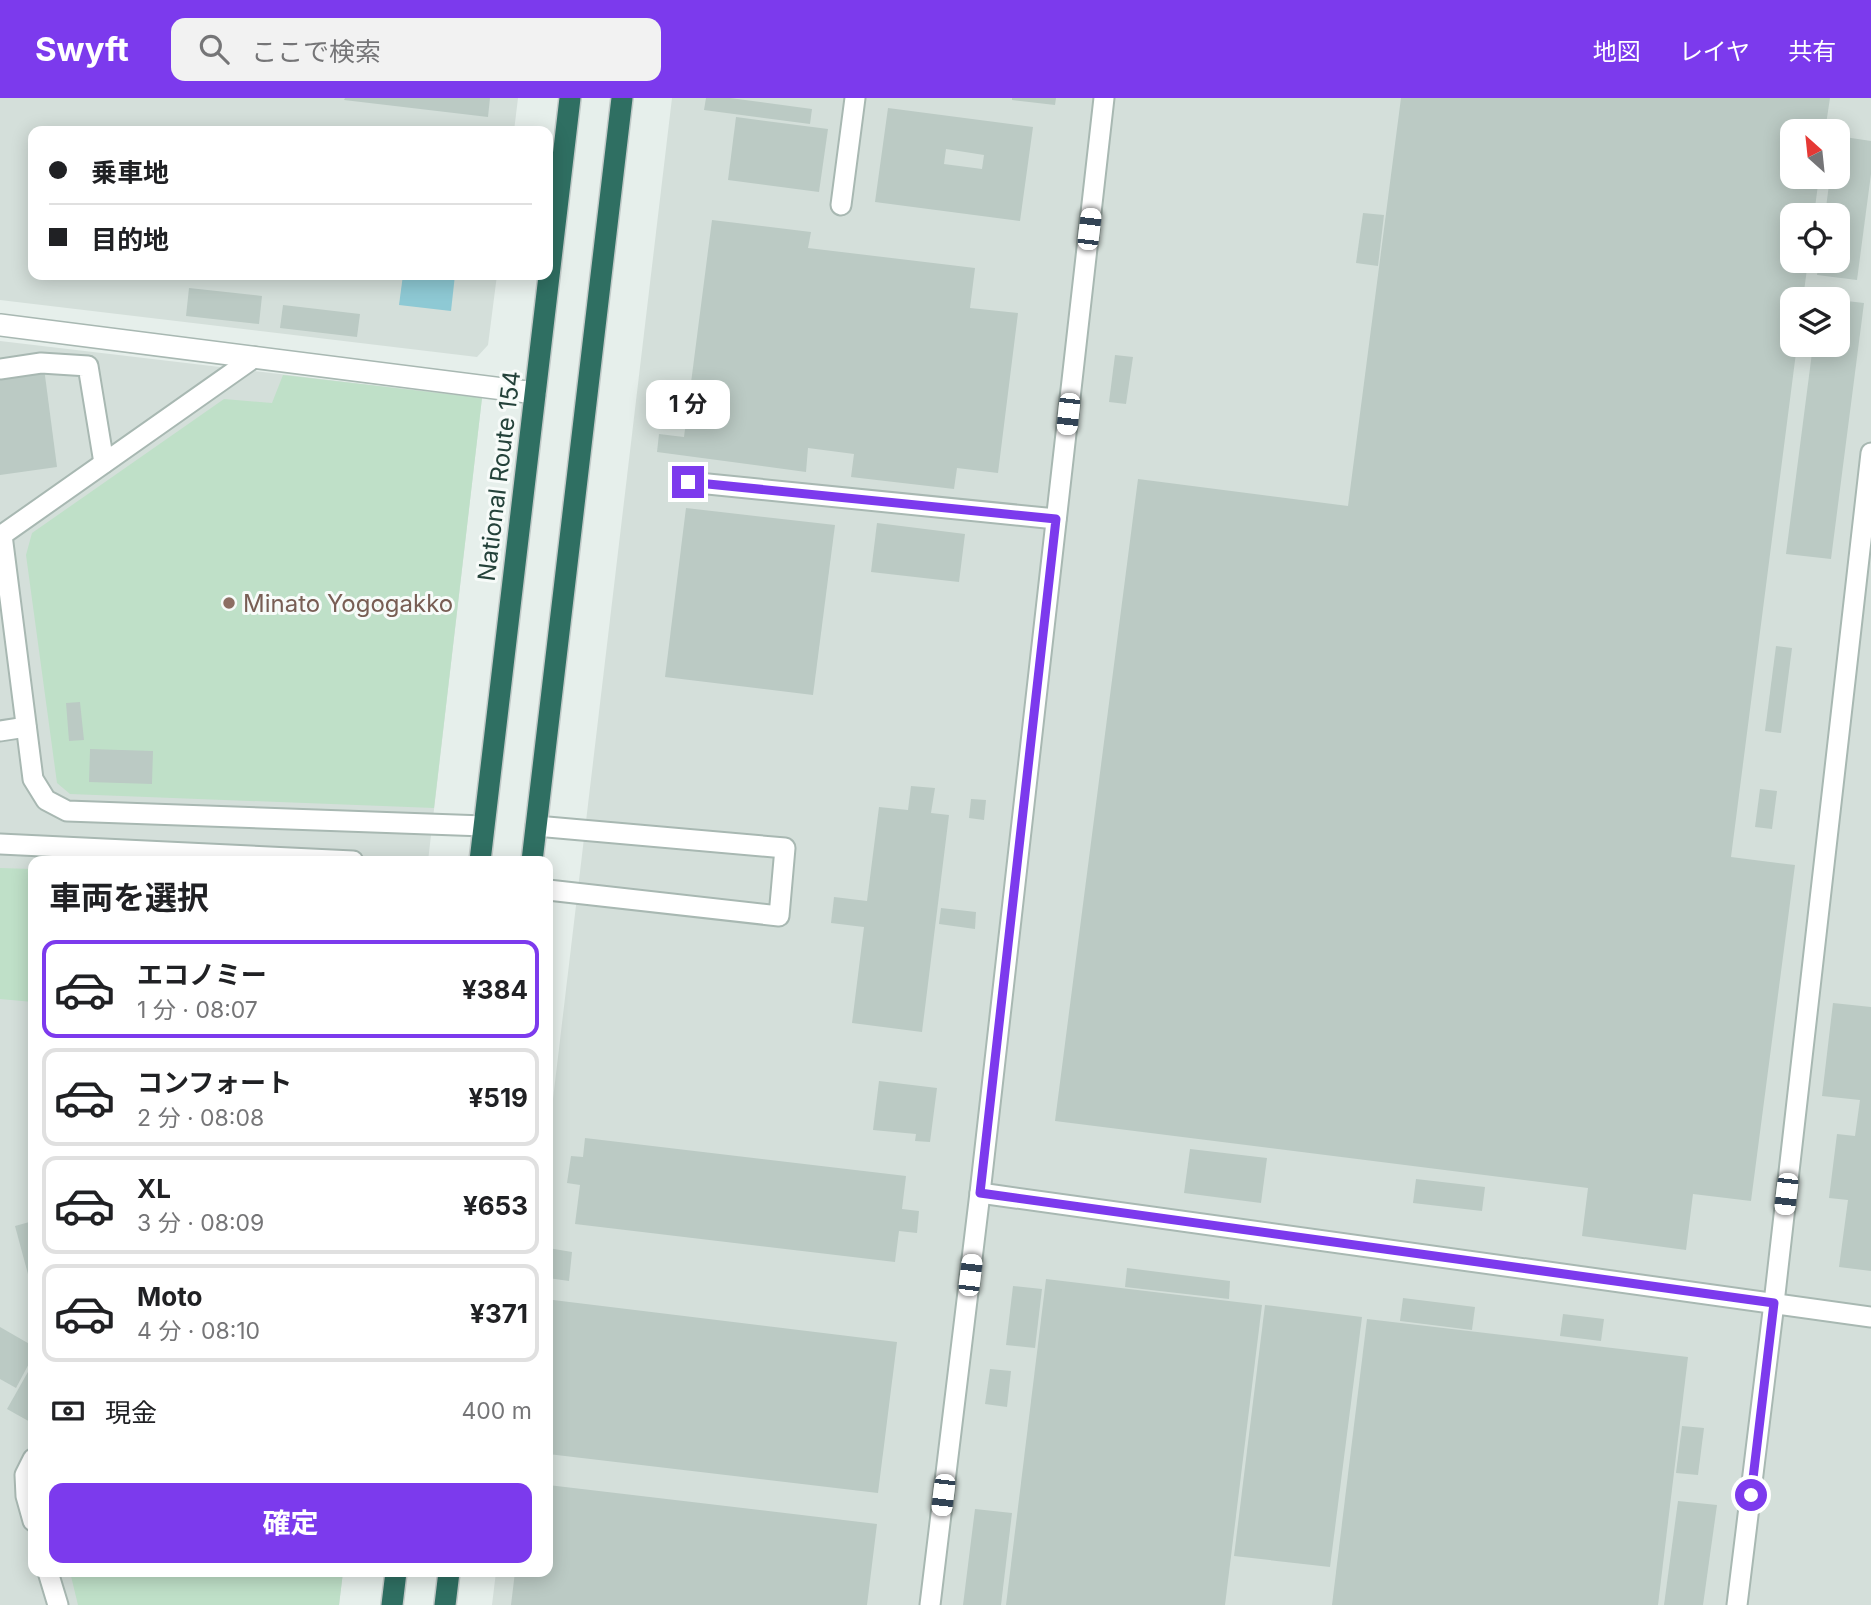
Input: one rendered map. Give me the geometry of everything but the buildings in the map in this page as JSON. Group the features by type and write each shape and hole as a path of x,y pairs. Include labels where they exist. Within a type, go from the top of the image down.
{"highway":[{"name":"National Route 154","path":"553,241 570,98"},
{"path":"533,856 622,98"},
{"name":"National Route 154","path":"481,856 548,280"},
{"path":"392,1605 395,1577"},
{"path":"445,1605 448,1577"}],"street":[{"path":"0,325 535,393"}],"lane":[{"path":"841,205 855,98"},
{"path":"930,1605 980,1193 1104,98"},
{"path":"255,357 2,535 33,779 46,800 67,811 484,826"},
{"path":"0,369 41,363 88,366 104,463"},
{"path":"1737,1605 1871,453"},
{"path":"688,482 1056,519"},
{"path":"0,731 26,727"},
{"path":"536,826 785,848 779,916 553,891"},
{"path":"0,844 249,856"},
{"path":"980,1193 1871,1317"},
{"path":"28,1469 25,1475 28,1503"},
{"path":"50,1577 58,1605"}],"shaded area":[{"path":"0,98 518,98 515,126 28,126 28,280 496,280 488,345 477,357 0,300"},
{"path":"672,98 1871,98 1871,1605 492,1605 495,1577 553,1577 553,1099"},
{"name":"Minato Yogogakko","path":"0,341 482,398 429,856 28,856 28,1577 342,1577 339,1605 0,1605"}],"green space":[{"name":"Minato Yogogakko","path":"283,375 482,398 434,808 70,794 57,783 26,555 32,533 224,399 272,403"},
{"path":"0,868 28,869 28,1002 0,999"},
{"path":"71,1577 342,1577 339,1605 78,1605"}],"water":[{"path":"402,280 454,280 451,311 399,305"}],"place":[{"name":"Minato Yogogakko","path":"229,603"}],"route":[{"path":"688,482 1056,519 980,1193 1774,1303 1751,1495"}]}
